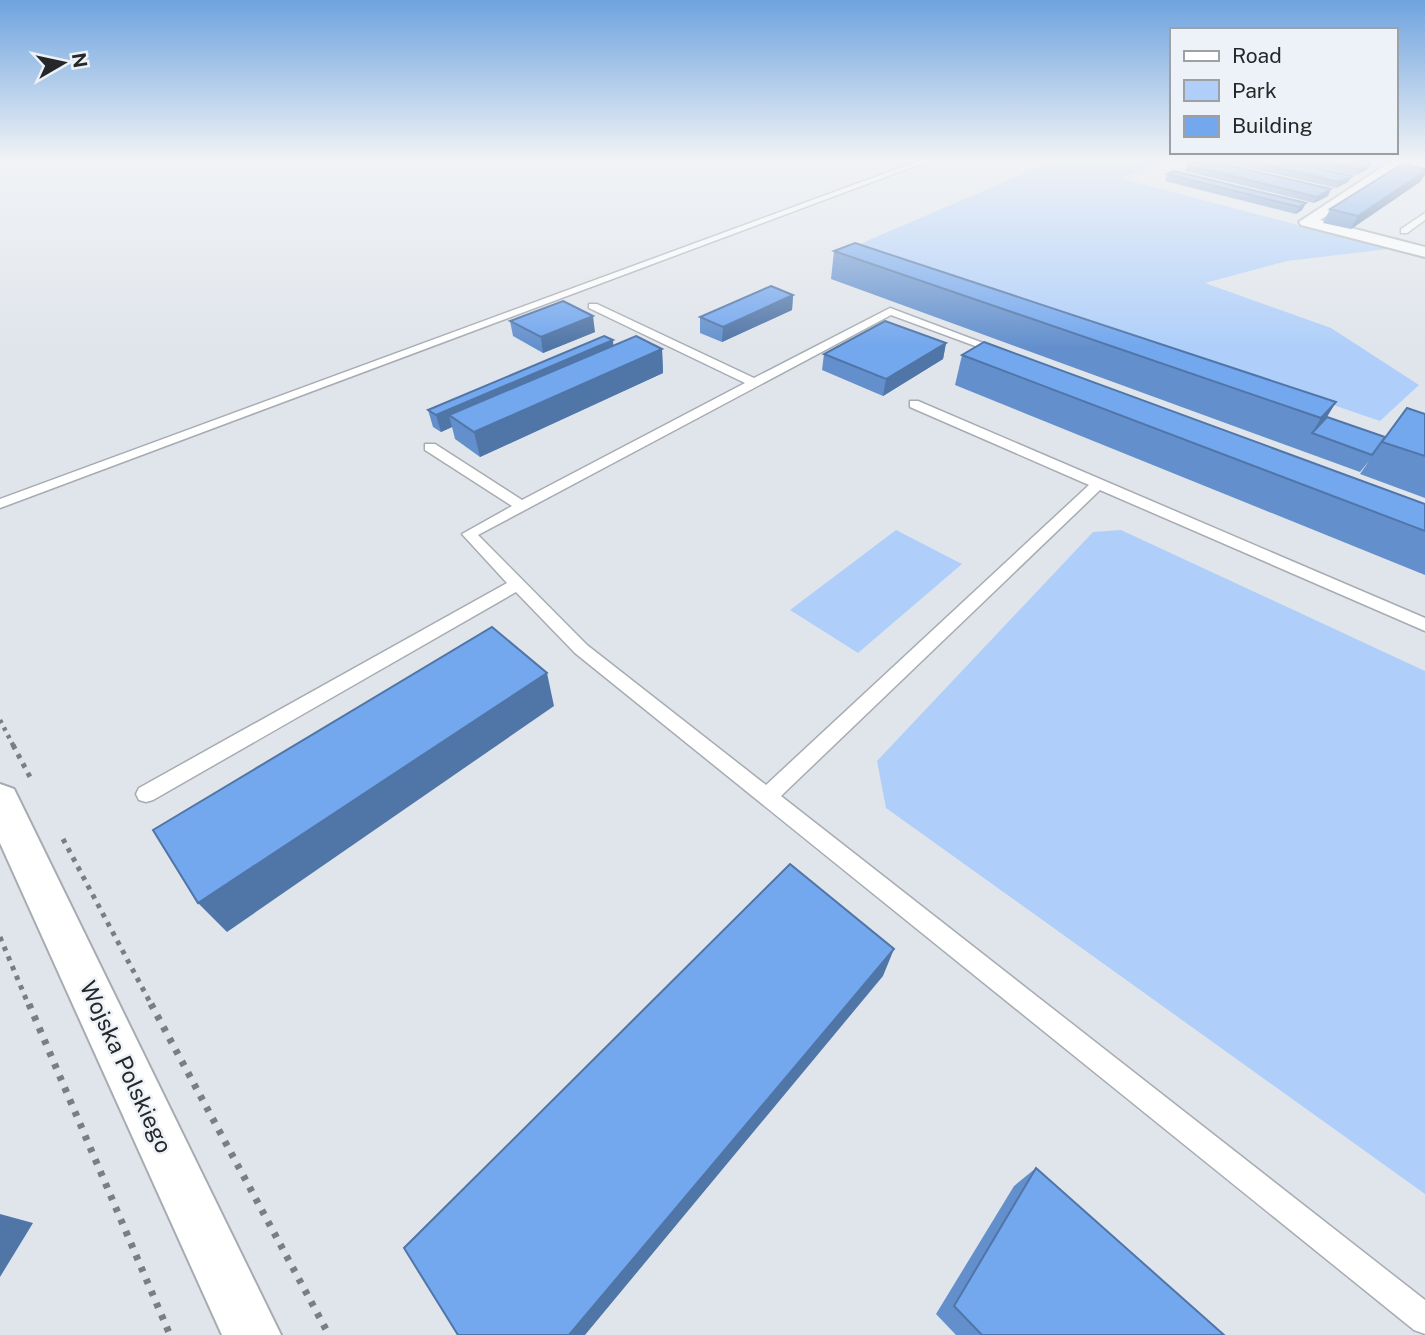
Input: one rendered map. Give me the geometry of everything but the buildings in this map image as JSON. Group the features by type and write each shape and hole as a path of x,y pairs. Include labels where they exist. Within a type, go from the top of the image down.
{"street":[{"path":"1308,222 1425,252"},
{"name":"Wojska Polskiego","path":"0,800 252,1335"}],"lane":[{"path":"0,505 760,222"},
{"path":"1404,231 1416,222"},
{"path":"593,306 755,383"},
{"path":"1021,359 890,311 469,534 581,649 1425,1319"},
{"path":"914,404 1425,625"},
{"path":"430,447 522,506"},
{"path":"767,797 1099,483"},
{"path":"146,794 517,584"}],"path":[{"path":"0,720 32,781 0,800"},
{"path":"58,830 328,1335"},
{"path":"0,937 170,1335"}],"green space":[{"path":"910,222 1287,222 1388,249 1287,261 1205,283 1331,328 1419,385 1380,421 860,244"},
{"path":"896,530 962,564 858,653 790,610"},
{"path":"1121,530 1425,671 1425,1194 886,808 877,761 1093,532"}]}
